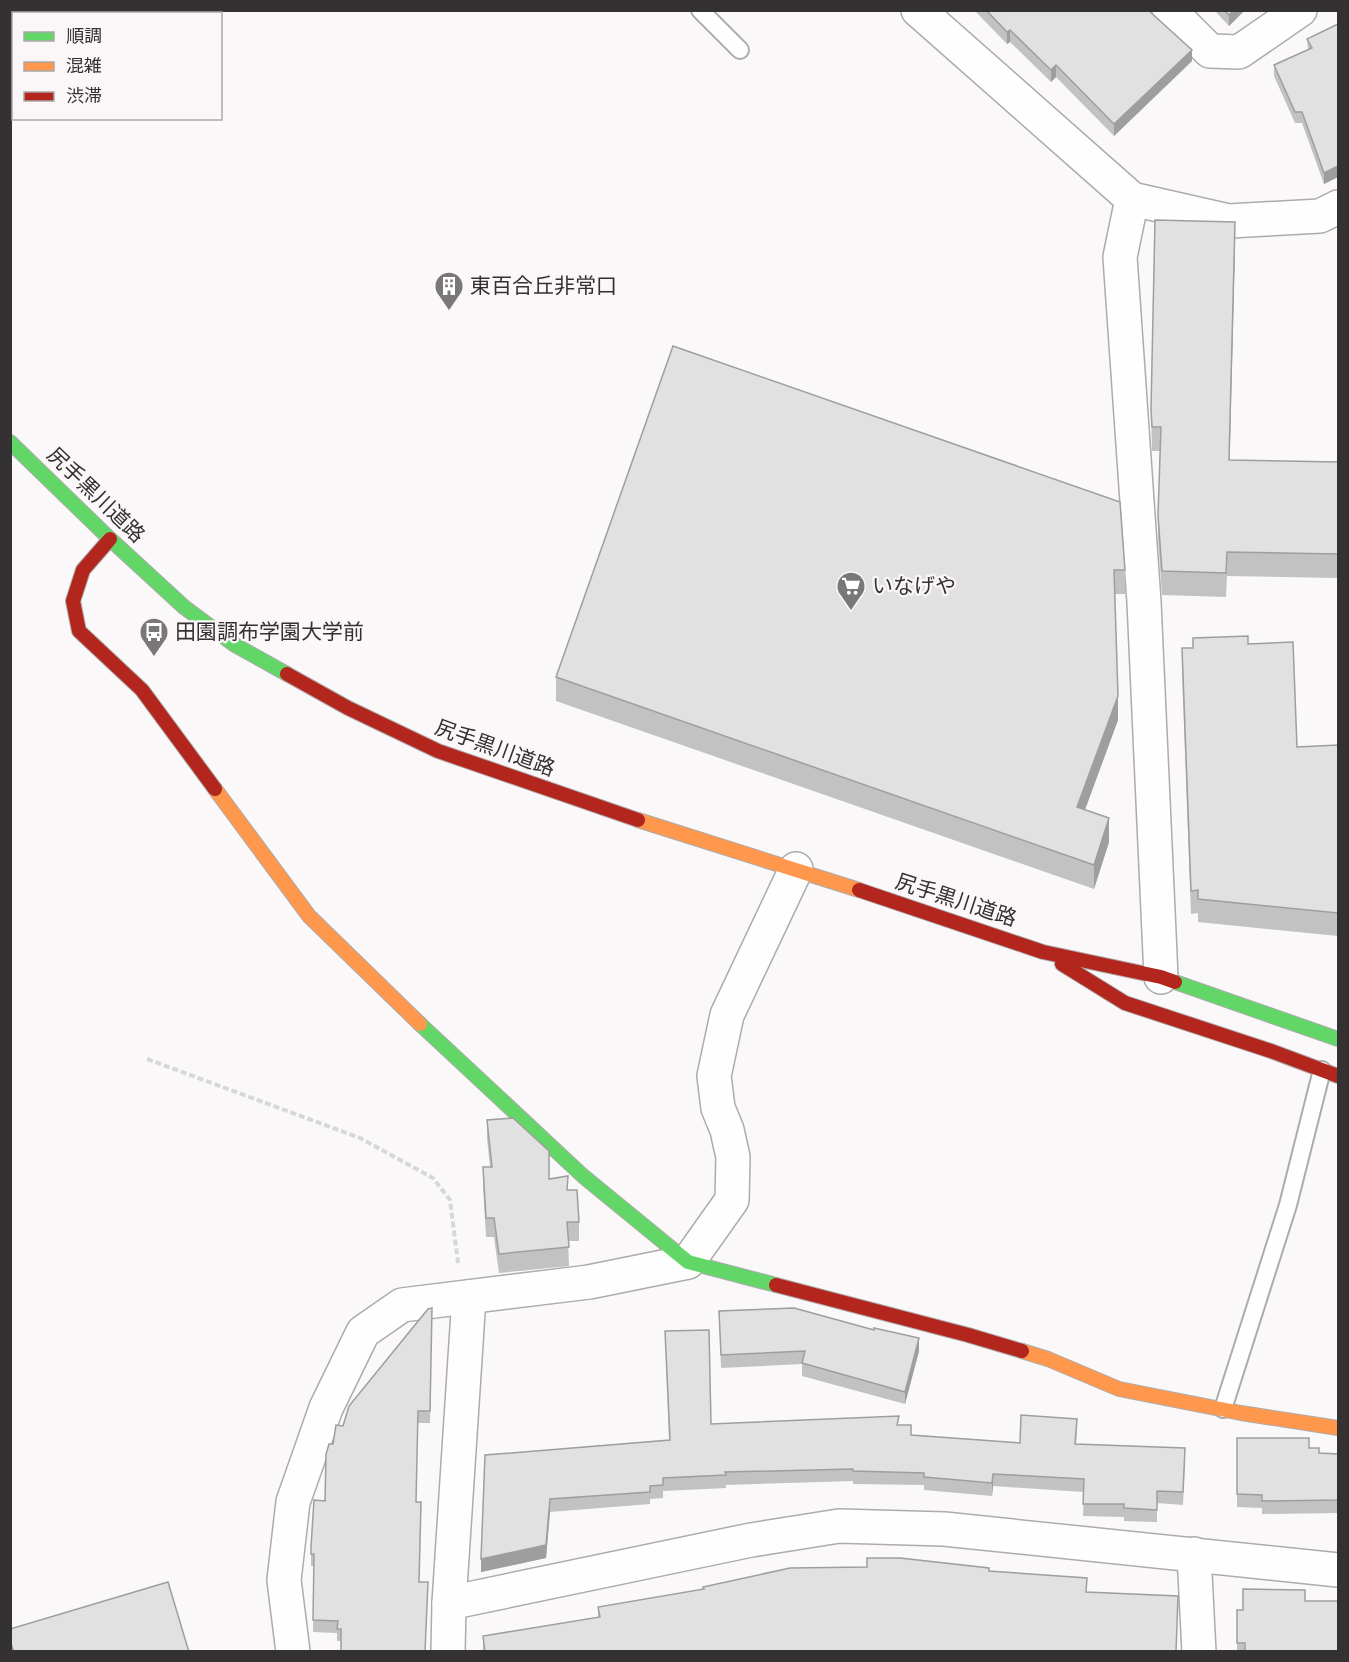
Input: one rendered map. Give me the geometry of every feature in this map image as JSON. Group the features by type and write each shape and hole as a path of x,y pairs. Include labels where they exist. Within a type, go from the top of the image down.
{"main road":[{"name":"尻手黒川道路","path":"10,442 184,607 234,645 358,712 449,755 596,807 796,869 1043,952 1161,977 1338,1039"},
{"path":"110,539 83,570 73,601 79,631 142,690 309,916 401,1007 584,1176 688,1262 968,1335 1048,1359 1119,1389 1338,1428"},
{"name":"尻手黒川道路","path":"1043,952 1125,1003 1338,1076"}],"street":[{"path":"918,10 1132,199 1229,221 1320,216 1338,207"},
{"path":"1169,10 1210,51 1239,52 1300,10"},
{"path":"1132,199 1120,257 1144,602 1161,977"},
{"path":"293,1652 284,1580 293,1502 326,1408 363,1332 402,1305 589,1282 688,1262 732,1200 733,1157 727,1130 718,1108 714,1077 727,1015 796,869"},
{"path":"448,1652 449,1603 469,1297"},
{"path":"449,1603 751,1540 839,1526 944,1529 1338,1570"},
{"path":"1194,1554 1199,1652"}],"lane":[{"path":"699,10 740,50"},
{"path":"1223,1409 1288,1205 1322,1070"}],"path":[{"path":"147,1059 360,1138 433,1178 450,1200 457,1260 469,1297"}],"building":[{"path":"986,10 1148,10 1192,50 1114,124 1056,65 1051,70 1010,30 1007,32"},
{"path":"1224,10 1234,10 1229,15"},
{"path":"1338,24 1338,166 1324,173 1302,112 1295,112 1274,65 1312,48 1307,39"},
{"path":"1155,220 1235,222 1229,460 1338,462 1338,554 1227,552 1226,573 1162,571 1158,515 1161,427 1152,427 1151,409"},
{"name":"いなげや","path":"673,346 1120,502 1125,570 1114,570 1118,696 1077,807 1109,818 1094,865 556,677"},
{"path":"1248,636 1248,644 1293,642 1297,747 1338,745 1338,913 1198,899 1198,890 1191,891 1182,648 1193,648 1193,638"},
{"path":"513,1118 549,1151 549,1179 568,1176 567,1190 577,1190 579,1222 567,1222 569,1247 499,1254 494,1218 486,1218 483,1167 492,1167 487,1120"},
{"path":"432,1308 430,1411 418,1411 416,1502 421,1502 419,1582 428,1582 425,1652 341,1652 341,1629 337,1629 338,1621 313,1620 314,1554 311,1554 311,1547 314,1500 325,1501 326,1454 329,1444 333,1444 336,1425 343,1426 349,1406 428,1309"},
{"path":"794,1308 874,1330 874,1328 919,1338 905,1392 802,1363 805,1351 721,1355 719,1311"},
{"path":"709,1330 711,1424 899,1416 897,1425 911,1425 911,1435 1020,1443 1021,1415 1077,1419 1075,1444 1185,1448 1183,1492 1157,1491 1157,1510 1124,1508 1124,1504 1083,1504 1084,1479 993,1474 992,1483 924,1477 924,1473 853,1471 853,1469 725,1472 726,1475 663,1478 663,1485 650,1486 650,1492 550,1499 546,1545 481,1559 485,1455 670,1440 665,1331"},
{"path":"1237,1438 1309,1438 1309,1448 1319,1448 1319,1453 1338,1454 1338,1500 1262,1501 1262,1495 1237,1494"},
{"path":"867,1558 900,1558 989,1568 989,1571 1087,1578 1086,1592 1178,1596 1176,1652 485,1652 483,1636 600,1617 598,1607 704,1589 703,1587 790,1568 867,1567"},
{"path":"168,1582 189,1652 14,1652 10,1641 10,1629"},
{"path":"1243,1589 1305,1590 1305,1601 1338,1601 1338,1652 1245,1652 1245,1643 1237,1643 1237,1610 1243,1610"}],"traffic: fast":[{"path":"10,442 184,607 235,645 287,674"},
{"path":"1175,982 1338,1039"},
{"path":"420,1024 583,1176 688,1262 776,1285"}],"traffic: slow":[{"path":"215,789 309,916 420,1024"},
{"path":"638,820 859,890"},
{"path":"1022,1351 1048,1359 1119,1389 1241,1413 1338,1428"}],"traffic: jam":[{"path":"110,539 83,570 73,601 79,631 142,690 215,789"},
{"path":"287,674 348,708 438,751 638,820"},
{"path":"859,890 1043,952 1175,982"},
{"path":"1062,964 1125,1003 1271,1051 1338,1076"},
{"path":"776,1285 1022,1351"}],"place":[{"name":"東百合丘非常口","path":"449,312"},
{"name":"いなげや","path":"851,612"},
{"name":"田園調布学園大学前","path":"154,658"}]}
